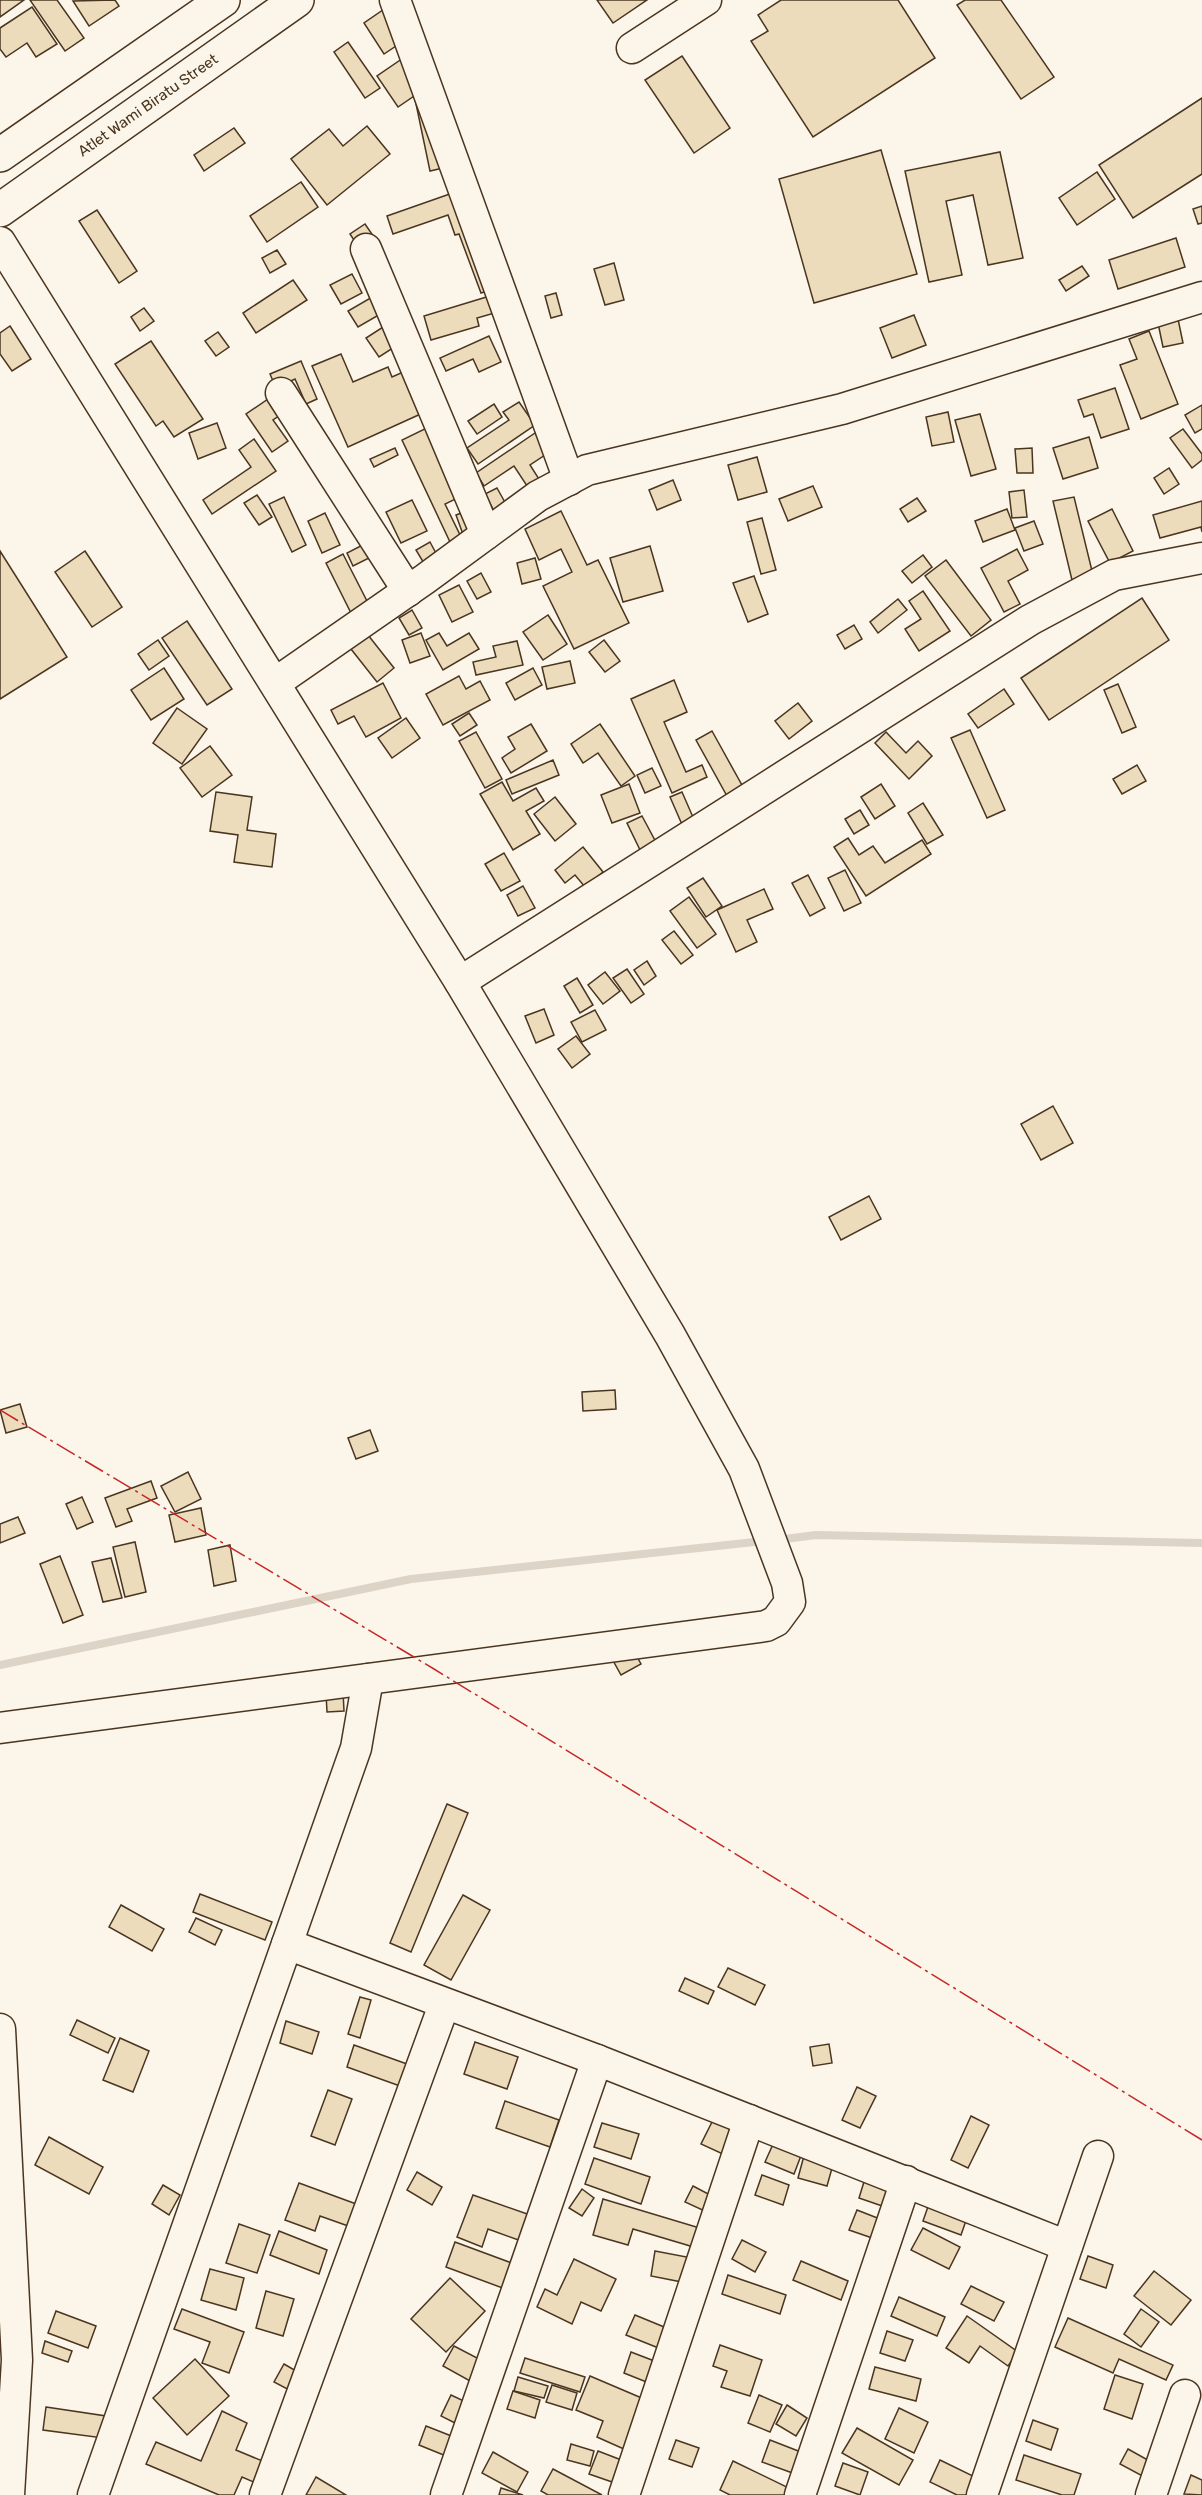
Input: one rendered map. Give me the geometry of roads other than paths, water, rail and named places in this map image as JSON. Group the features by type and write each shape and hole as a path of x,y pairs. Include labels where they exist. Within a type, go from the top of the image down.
{"main road":[{"path":"0,155 223,0"},
{"name":"Atlet Wami Biratu Street","path":"0,210 297,0"}],"street":[{"path":"395,0 569,480"},
{"path":"632,48 706,0"},
{"path":"0,242 460,981 664,1325 744,1469 787,1583 790,1602 776,1621 766,1626 0,1728"},
{"path":"366,249 486,534"},
{"path":"275,684 538,496 587,470 842,409 1202,297"},
{"path":"281,393 408,591"},
{"path":"460,981 1030,620 1114,575 1202,558"},
{"path":"93,2495 356,1748 368,1679"},
{"path":"287,1944 444,2005 597,2060 1067,2246"},
{"path":"265,2495 444,2005"},
{"path":"0,2029 9,2495"},
{"path":"446,2495 597,2060"},
{"path":"624,2495 749,2120"},
{"path":"982,2495 1098,2156"},
{"path":"800,2495 906,2181"},
{"path":"1151,2495 1185,2395"}],"waterway":[{"path":"777,1540 816,1535 1202,1543"},
{"path":"0,1665 411,1579 764,1541"}]}
